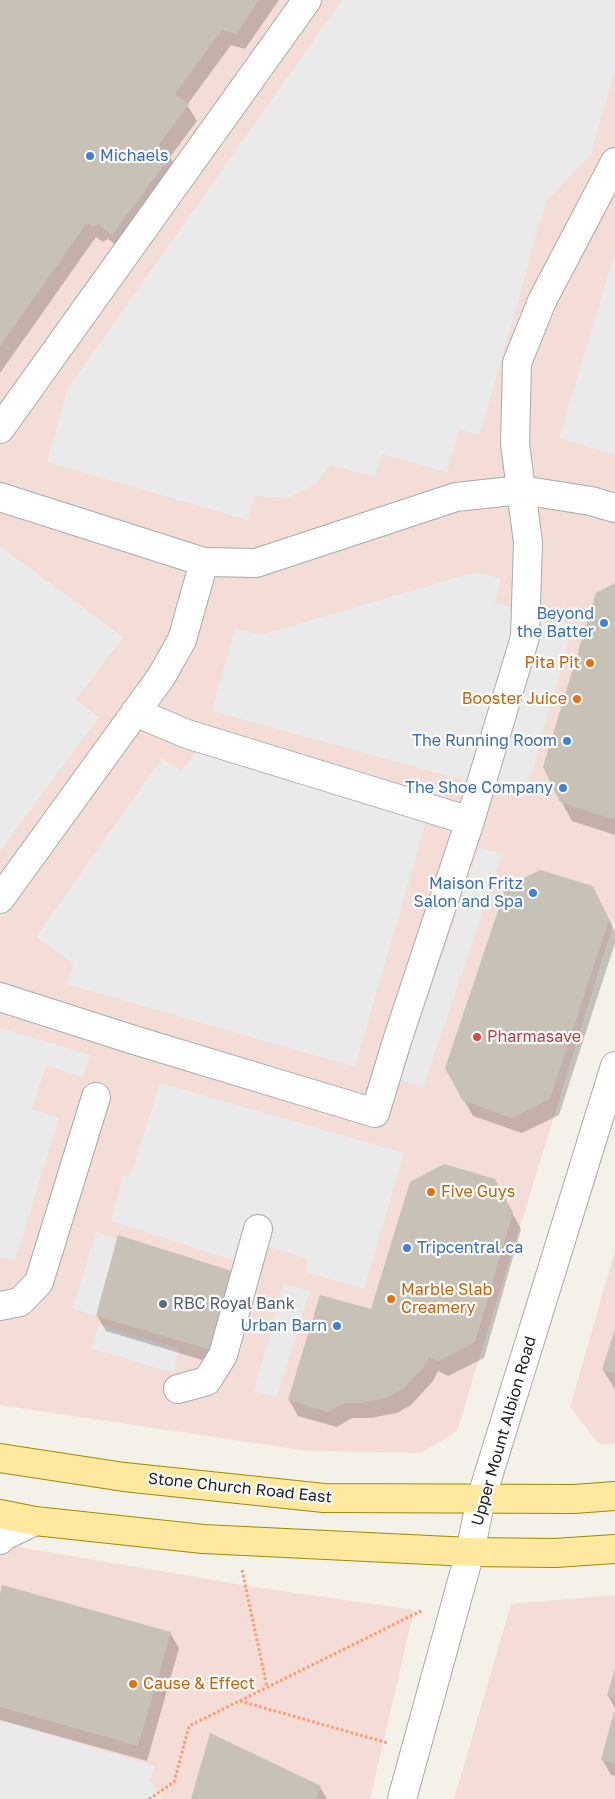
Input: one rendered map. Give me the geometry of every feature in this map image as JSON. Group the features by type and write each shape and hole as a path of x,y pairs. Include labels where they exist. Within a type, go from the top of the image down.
{"main road":[{"name":"Stone Church Road East","path":"0,1458 124,1477 324,1498 574,1499 615,1496"},
{"path":"0,1514 35,1521 236,1541 470,1552 555,1553 615,1548"}],"street":[{"path":"0,428 307,0"},
{"path":"0,997 375,1113 470,821 525,637 528,542 516,444 517,363 542,301 615,162"},
{"path":"0,497 204,562 256,562 456,497 521,490 591,501 615,508"},
{"path":"0,899 160,677 182,640 204,562"},
{"path":"135,712 187,734 470,821"},
{"name":"Upper Mount Albion Road","path":"402,1799 455,1609 481,1499 613,1080"},
{"path":"10,1304 39,1282 87,1094"},
{"path":"178,1389 207,1381 223,1355 258,1229"},
{"path":"0,1540 2,1537 35,1521"}],"path":[{"path":"236,1541 267,1687"},
{"path":"149,1799 174,1782 189,1726 430,1607 455,1609"},
{"path":"239,1701 416,1752"}],"shaded area":[{"path":"0,0 615,0 615,918 457,1431 421,1453 308,1451 0,1405"},
{"path":"342,0 615,0 615,69 591,154 546,201 480,435 459,429 447,472 382,454 375,477 330,465 317,483 289,498 255,496 248,520 47,462 68,388"},
{"path":"615,252 615,455 559,438"},
{"path":"0,546 123,637 76,700 99,717 0,851"},
{"path":"476,572 501,579 495,603 573,625 525,797 212,711 235,628 261,635"},
{"path":"198,749 428,815 355,1067 67,984 73,963 36,937 162,758 182,771"},
{"path":"479,847 502,855 423,1088 400,1080"},
{"path":"0,1028 90,1055 83,1077 46,1065 32,1109 59,1118 15,1261 0,1257"},
{"path":"160,1083 404,1153 364,1289 306,1272 308,1259 241,1237 233,1260 111,1221 123,1176 130,1177"},
{"path":"96,1232 117,1239 96,1316 73,1308"},
{"path":"615,1251 615,1443 600,1445 570,1407"},
{"path":"284,1284 310,1291 277,1397 254,1391"},
{"path":"99,1324 179,1349 174,1373 91,1348"},
{"path":"0,1544 254,1587 414,1610 370,1799 0,1799"},
{"path":"615,1595 615,1799 454,1799 511,1604"},
{"path":"0,1720 155,1766 150,1780 163,1799 0,1799"}],"building":[{"path":"0,0 259,0 236,34 222,30 175,94 189,104 158,146 171,156 112,235 98,224 94,227 87,223 0,346"},
{"path":"615,583 615,818 612,819 560,802 543,767 596,593"},
{"path":"540,870 593,886 609,920 550,1099 512,1118 463,1101 445,1068 506,887"},
{"path":"444,1164 495,1179 513,1212 475,1342 439,1361 429,1357 425,1366 403,1389 388,1397 362,1403 343,1403 328,1412 288,1400 320,1295 371,1309 410,1182"},
{"name":"RBC Royal Bank","path":"118,1235 235,1272 211,1350 96,1316"},
{"path":"615,1329 615,1374 602,1370"},
{"path":"2,1585 171,1632 138,1746 0,1707 0,1594"},
{"path":"615,1668 615,1698 607,1696"},
{"path":"615,1712 615,1764 601,1760"},
{"path":"210,1733 321,1786 316,1799 191,1799"}],"place":[{"name":"Michaels","path":"90,156"},
{"name":"Beyond the Batter","path":"604,623"},
{"name":"Pita Pit","path":"590,663"},
{"name":"Booster Juice","path":"577,699"},
{"name":"The Running Room","path":"567,741"},
{"name":"The Shoe Company","path":"563,788"},
{"name":"Maison Fritz Salon and Spa","path":"533,893"},
{"name":"Pharmasave","path":"477,1037"},
{"name":"Five Guys","path":"431,1192"},
{"name":"Tripcentral.ca","path":"407,1248"},
{"name":"Marble Slab Creamery","path":"391,1299"},
{"name":"RBC Royal Bank","path":"163,1304"},
{"name":"Urban Barn","path":"337,1326"},
{"name":"Cause & Effect","path":"133,1684"}]}
